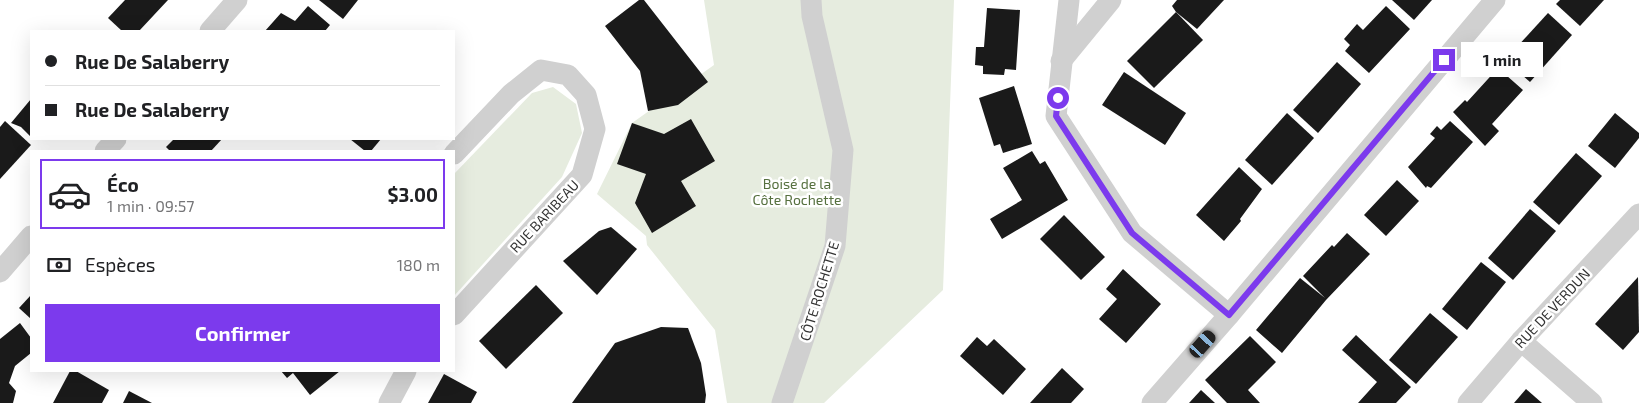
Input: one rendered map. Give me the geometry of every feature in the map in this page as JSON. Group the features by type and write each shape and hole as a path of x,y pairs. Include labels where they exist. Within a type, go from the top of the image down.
{"street":[{"path":"211,30 237,0"},
{"name":"CÔTE ROCHETTE","path":"782,403 835,246 843,150 810,0"},
{"path":"1070,0 1061,62 1056,116 1132,233 1229,315"},
{"path":"1061,62 1112,0"},
{"path":"1152,403 1229,315 1495,0"},
{"name":"RUE BARIBEAU","path":"455,153 511,94 541,70 568,75 586,96 595,129 582,175 455,314"},
{"path":"106,150 115,140"},
{"name":"RUE DE VERDUN","path":"1468,403 1521,341 1639,214"},
{"path":"0,272 30,237"},
{"path":"1521,341 1592,403"},
{"path":"389,403 405,372"}],"green space":[{"name":"Boisé de la Côte Rochette","path":"704,0 954,0 943,290 824,403 727,403 715,330 647,245 646,236 597,194 632,123 714,65"},
{"path":"553,87 576,104 582,133 562,177 455,295 455,173 532,93"}],"building":[{"path":"125,0 168,0 140,30 121,30 108,18"},
{"path":"319,0 358,0 343,19"},
{"path":"639,0 644,0 708,82 678,105 648,111 640,71 605,26"},
{"path":"1177,0 1224,0 1197,29 1176,12 1172,6"},
{"path":"1392,0 1432,0 1414,20"},
{"path":"1560,0 1604,0 1580,26 1556,4"},
{"path":"308,6 330,25 326,30 266,30 281,13 295,21"},
{"path":"1386,6 1410,29 1369,73 1345,51 1350,45 1344,39 1357,24 1363,30"},
{"path":"987,8 1020,10 1016,70 1005,69 1004,75 983,74 983,66 975,65 976,47 984,47"},
{"path":"1176,12 1203,40 1154,88 1127,61"},
{"path":"1548,13 1572,35 1530,82 1505,60"},
{"path":"1337,62 1361,84 1318,133 1293,110"},
{"path":"1498,68 1523,90 1492,124 1499,131 1485,146 1453,112 1465,100 1467,102"},
{"path":"1124,72 1186,113 1165,145 1102,105"},
{"path":"1014,86 1032,144 1003,153 1000,144 994,146 979,98"},
{"path":"30,100 30,136 21,127 11,123"},
{"path":"1287,113 1314,138 1272,185 1245,160"},
{"path":"1615,113 1639,133 1639,138 1615,168 1588,146"},
{"path":"691,119 715,161 681,181 696,206 652,233 635,203 646,174 617,164 632,123 664,134"},
{"path":"5,121 31,145 0,179 0,127"},
{"path":"1450,121 1473,142 1431,188 1427,186 1426,188 1408,167 1435,138 1430,134 1437,126 1441,130"},
{"path":"173,140 221,140 212,150 169,150 166,147"},
{"path":"351,140 380,140 372,150 364,150"},
{"path":"1032,151 1040,164 1045,161 1068,200 1002,239 990,219 1022,200 1003,168"},
{"path":"1576,153 1602,176 1559,225 1533,202"},
{"path":"1239,167 1262,189 1240,219 1241,221 1224,241 1196,215"},
{"path":"1397,180 1419,201 1386,236 1364,215"},
{"path":"1530,209 1556,231 1513,280 1488,258"},
{"path":"1064,215 1105,257 1081,280 1040,239"},
{"path":"611,227 637,249 597,295 563,261 599,231"},
{"path":"1347,233 1370,254 1326,300 1282,353 1256,330 1300,278 1325,298 1303,276 1332,245 1334,247"},
{"path":"1481,262 1506,282 1467,330 1442,309"},
{"path":"1123,269 1161,304 1126,343 1099,319 1117,299 1106,289"},
{"path":"1638,277 1639,332 1623,350 1595,324"},
{"path":"536,285 563,313 506,369 479,341"},
{"path":"30,296 30,318 19,308"},
{"path":"1430,313 1458,337 1416,384 1389,360"},
{"path":"20,323 30,337 30,354 15,366 9,383 16,391 13,403 0,403 0,339"},
{"path":"661,327 688,328 701,363 706,395 705,403 572,403 615,343"},
{"path":"1356,335 1411,387 1396,403 1358,403 1377,382 1342,350"},
{"path":"1250,336 1276,362 1248,390 1260,403 1227,403 1205,380"},
{"path":"977,337 987,346 994,339 1026,369 1003,395 960,356"},
{"path":"1062,368 1084,389 1071,403 1030,403"},
{"path":"69,372 78,372 109,390 102,403 53,403"},
{"path":"282,372 339,372 310,395 293,373 287,378"},
{"path":"444,374 477,392 471,403 428,403"},
{"path":"1526,389 1542,403 1514,403"},
{"path":"1201,390 1215,403 1189,403"},
{"path":"129,391 152,403 123,403"}],"route":[{"path":"1058,98 1056,116 1132,233 1229,315 1444,60"}]}
